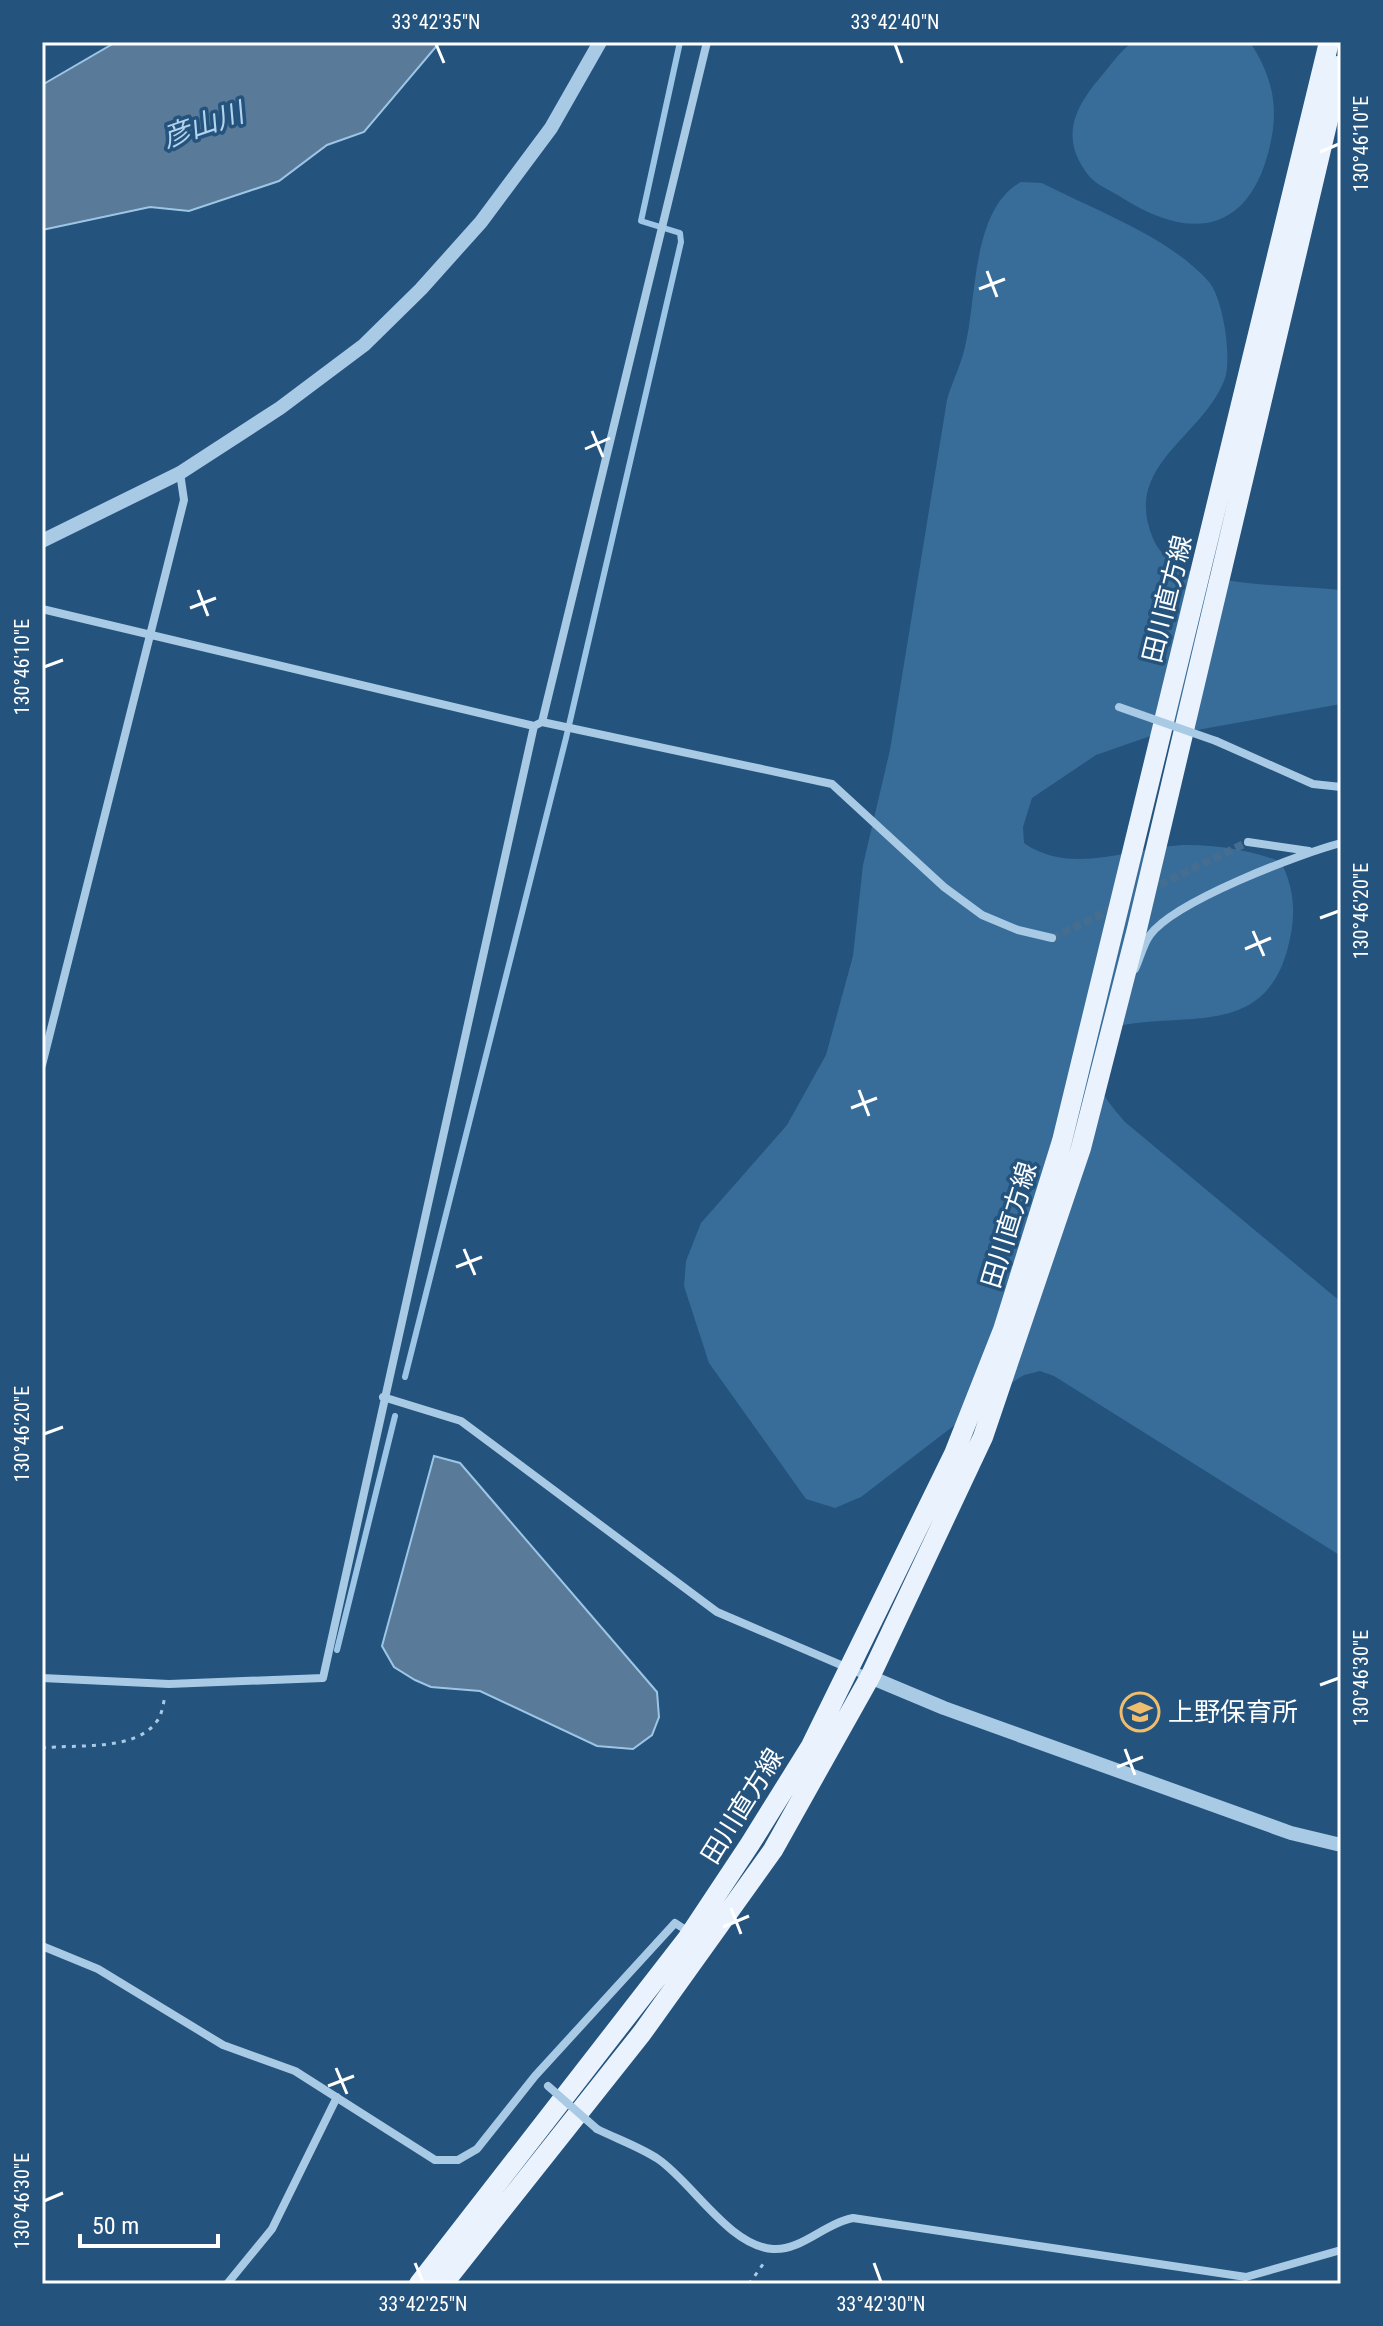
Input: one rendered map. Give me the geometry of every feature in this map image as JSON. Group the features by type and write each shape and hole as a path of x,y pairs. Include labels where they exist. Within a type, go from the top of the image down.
{"main road":[{"name":"田川直方線","path":"860,1674 1003,1330 1062,1141 1329,42"},
{"name":"田川直方線","path":"443,2284 642,2033 773,1850 817,1752 983,1437 1081,1148 1116,1014 1341,65"},
{"name":"田川直方線","path":"419,2284 691,1933 750,1844 817,1752"}],"street":[{"path":"42,541 180,473 280,408 364,345 421,289 481,222 551,128 600,42"},
{"path":"42,1678 169,1684 323,1678 383,1397 538,724 707,42"},
{"path":"42,1065 184,500 180,473"},
{"path":"42,609 538,724 832,784 944,887 982,915 1018,930 1052,938"},
{"path":"1119,707 1216,741 1313,784 1341,787"},
{"path":"1248,842 1310,851"},
{"path":"1116,1014 1150,934 1184,908 1310,851 1341,843"},
{"path":"383,1397 461,1421 717,1612 944,1708 1291,1833 1341,1845"},
{"path":"42,1946 98,1969 223,2045 295,2071 435,2160 458,2160 477,2149 535,2076 675,1923 691,1933"},
{"path":"535,2076 597,2129 659,2160 729,2229 771,2249 790,2247 837,2221 853,2218 1246,2277 1341,2250"},
{"path":"227,2284 272,2229 337,2097"}],"path":[{"path":"42,1748 117,1742 142,1736 158,1720 169,1684"},
{"path":"749,2284 771,2249"}],"shaded area":[{"path":"1133,42 1250,42 1258,56 1273,97 1271,141 1257,183 1244,202 1228,215 1210,222 1190,224 1169,220 1147,212 1101,185 1089,176 1079,161 1073,134 1079,109 1094,85"},
{"path":"1021,182 1042,183 1153,238 1193,266 1209,282 1219,301 1227,345 1227,372 1213,401 1169,453 1156,471 1148,490 1146,511 1156,545 1169,559 1185,569 1214,578 1341,590 1341,704 1186,732 1165,731 1096,755 1032,798 1023,827 1024,843 1042,853 1061,858 1101,858 1162,847 1207,846 1270,858 1281,862 1286,873 1293,906 1290,939 1275,980 1258,999 1237,1011 1213,1017 1133,1023 1107,1029 1099,1043 1094,1067 1100,1089 1125,1122 1341,1302 1341,1556 1054,1376 1040,1371 1024,1375 999,1391 861,1497 835,1508 806,1499 709,1363 684,1286 686,1261 701,1223 787,1125 826,1055 853,956 863,865 890,750 947,400 965,347 984,234 1005,195"}],"water":[{"name":"彦山川","path":"116,42 440,42 364,132 327,145 279,181 189,211 150,207 42,230 42,85"},
{"path":"434,1456 460,1463 657,1692 659,1717 652,1735 633,1749 597,1746 480,1691 431,1687 394,1667 382,1646"}],"waterway":[{"path":"405,1377 566,738 681,242 680,233 641,221 680,42"},
{"path":"337,1650 395,1416"}],"tunnel":[{"path":"1149,890 1248,842"},
{"path":"1052,938 1116,907"}],"place":[{"name":"上野保育所","path":"1140,1712"}]}
